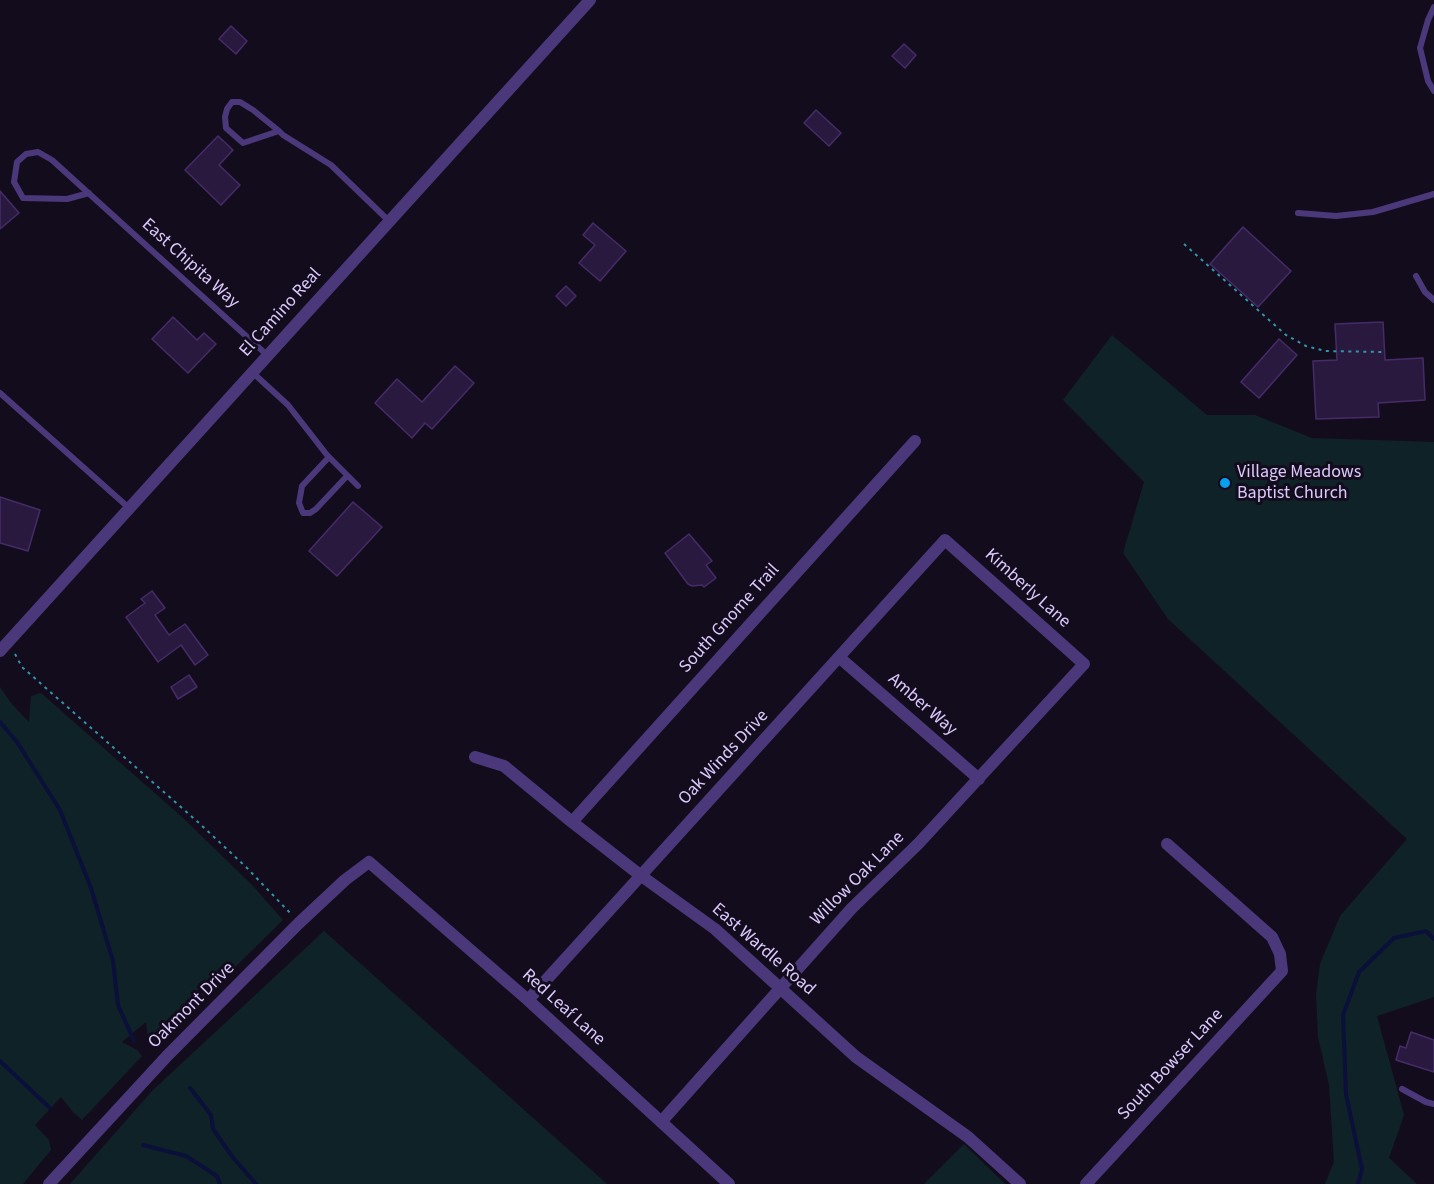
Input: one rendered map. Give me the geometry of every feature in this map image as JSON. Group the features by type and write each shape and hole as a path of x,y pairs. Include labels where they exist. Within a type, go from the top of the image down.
{"street":[{"name":"El Camino Real","path":"0,651 590,0"},
{"name":"South Gnome Trail","path":"572,822 915,441"},
{"name":"Oak Winds Drive","path":"528,1000 945,540"},
{"name":"Kimberly Lane","path":"945,540 1084,664"},
{"name":"Amber Way","path":"840,658 979,779"},
{"name":"Willow Oak Lane","path":"662,1122 852,908 918,844 1084,664"},
{"name":"East Wardle Road","path":"475,757 504,766 640,875 715,929 856,1057 968,1137 1020,1184"},
{"name":"South Bowser Lane","path":"1086,1184 1282,971 1280,954 1272,937 1167,844"},
{"name":"Oakmont Drive","path":"49,1184 167,1056 299,923 345,880 369,862"},
{"name":"Red Leaf Lane","path":"369,862 528,1000 729,1184"}],"lane":[{"path":"1434,8 1420,48 1428,81 1434,91"},
{"path":"279,131 243,143 226,128 226,109 232,102 240,102 331,165 389,221"},
{"name":"East Chipita Way","path":"91,195 67,199 23,198 14,182 17,162 26,154 38,152 52,160 91,195 267,355"},
{"path":"1298,213 1336,216 1373,212 1434,194"},
{"path":"1416,276 1425,292 1434,300"},
{"path":"252,372 288,405 329,457 358,486"},
{"path":"0,393 129,508"},
{"path":"329,457 302,486 299,503 303,513 310,513 316,509 347,476"},
{"path":"1402,1089 1434,1104"}],"path":[{"path":"1184,244 1286,335 1306,346 1325,351 1385,352"},
{"path":"9,640 22,667 200,823 299,923"}],"green space":[{"path":"1112,335 1207,415 1255,415 1312,438 1434,442 1434,997 1377,1016 1404,1115 1389,1158 1417,1184 1325,1184 1334,1162 1329,1085 1318,1037 1316,994 1320,964 1340,916 1407,839 1168,619 1123,553 1144,482 1063,400"},
{"path":"0,687 29,722 31,696 41,693 182,817 252,885 283,920 154,1047 148,1039 146,1022 122,1042 137,1050 142,1056 82,1120 61,1097 35,1125 49,1140 51,1150 23,1184 0,1184"},
{"path":"324,931 607,1184 70,1184 152,1091"},
{"path":"964,1144 1005,1184 924,1184"}],"building":[{"path":"231,26 247,41 236,54 219,39"},
{"path":"904,44 916,55 905,68 892,56"},
{"path":"816,110 841,133 829,146 804,123"},
{"path":"218,136 233,150 219,165 240,185 221,205 185,170"},
{"path":"0,191 19,213 0,229"},
{"path":"593,223 626,251 600,281 579,263 595,245 583,235"},
{"path":"1243,227 1291,271 1258,307 1210,264"},
{"path":"566,286 576,296 566,306 556,296"},
{"path":"173,317 197,340 204,333 216,344 188,373 152,339"},
{"path":"1383,322 1385,360 1423,358 1425,400 1378,403 1379,417 1316,419 1313,361 1337,360 1335,324"},
{"path":"1279,339 1297,355 1259,398 1241,382"},
{"path":"455,366 474,383 432,429 425,423 412,438 375,403 397,379 422,402"},
{"path":"0,497 40,510 28,551 0,543"},
{"path":"353,502 382,527 337,576 309,551"},
{"path":"689,534 712,561 706,565 716,578 704,587 688,584 665,553"},
{"path":"152,591 165,608 155,615 169,635 185,624 208,655 195,665 181,645 158,662 126,617 145,603 141,599"},
{"path":"189,675 197,687 178,699 171,687"},
{"path":"1411,1032 1434,1040 1434,1072 1396,1060 1400,1046 1406,1048"}],"waterway":[{"path":"0,722 17,742 60,810 91,888 113,961 118,1005 134,1041"},
{"path":"1358,1184 1362,1169 1346,1094 1343,1015 1359,972 1394,938 1426,931 1434,939"},
{"path":"0,1061 50,1108"},
{"path":"190,1088 211,1115 213,1129 231,1155 256,1184"},
{"path":"143,1145 186,1156 217,1176 220,1184"}],"place":[{"name":"Village Meadows Baptist Church","path":"1225,483"}]}
